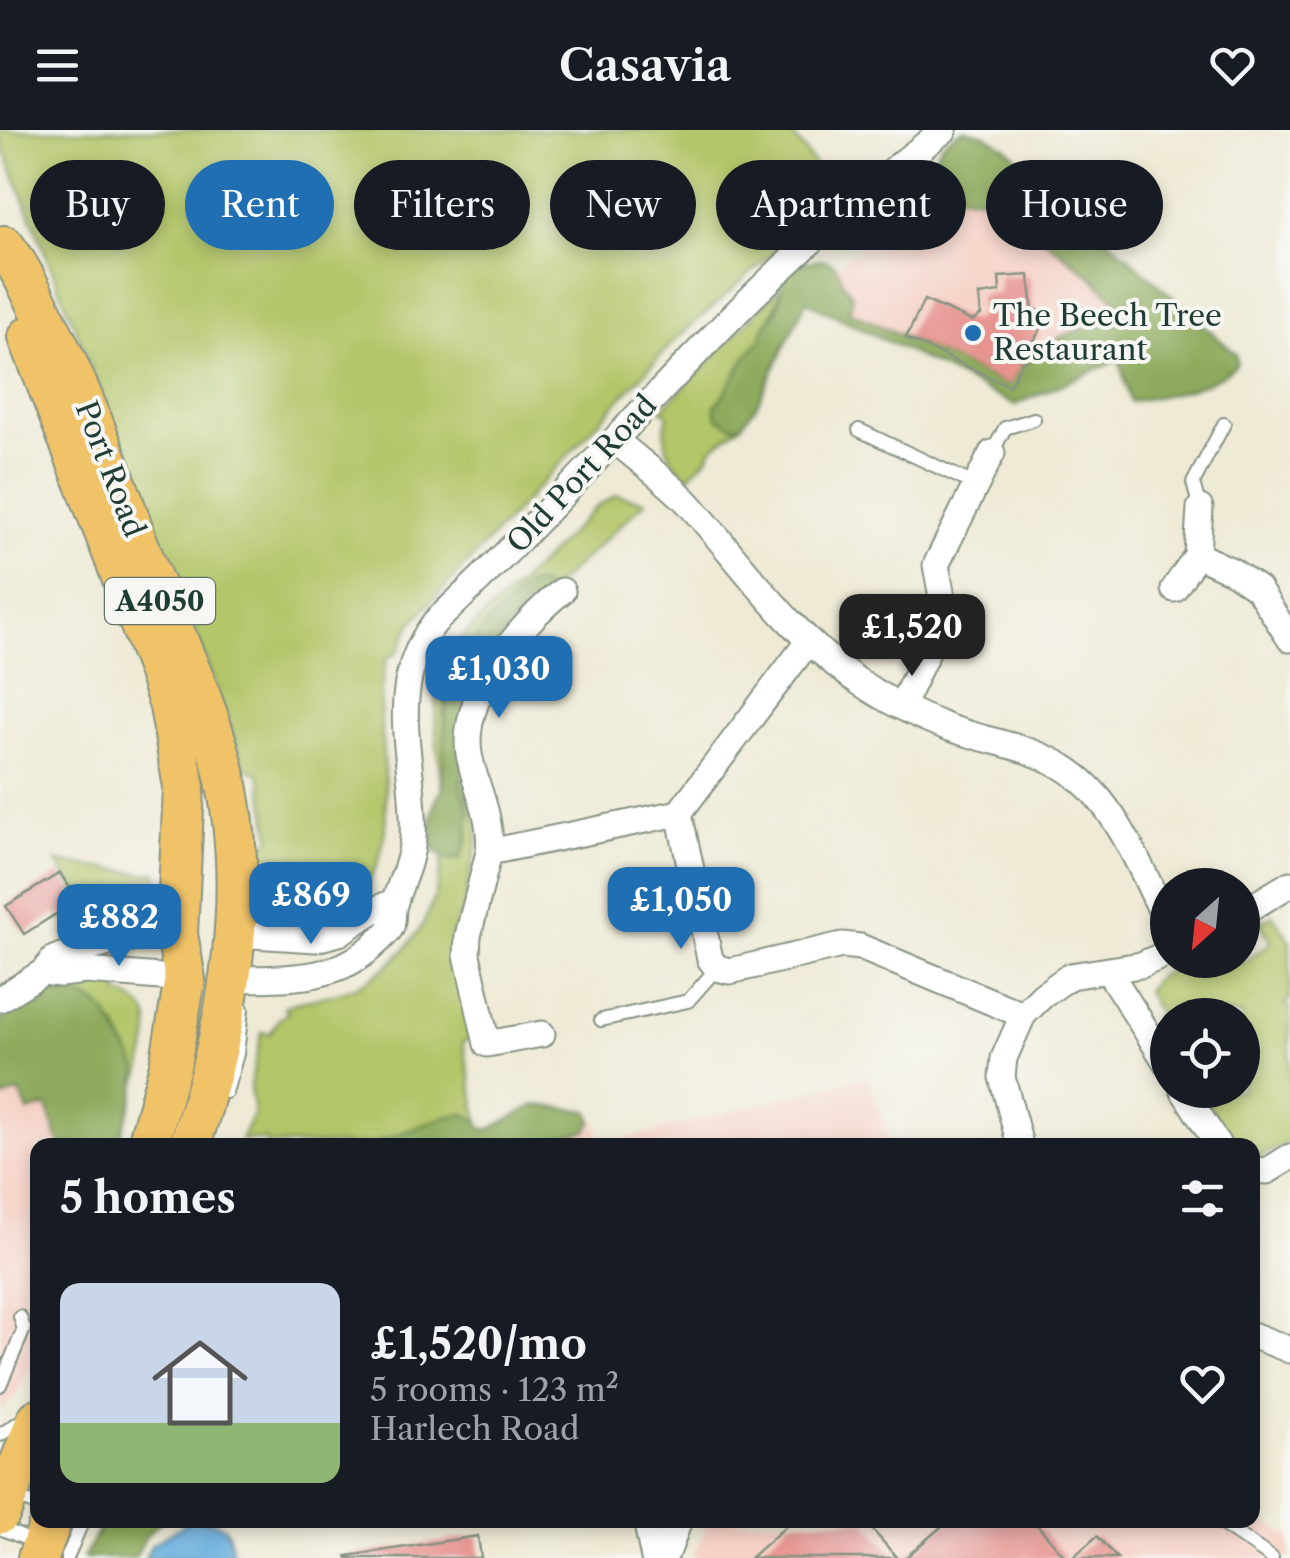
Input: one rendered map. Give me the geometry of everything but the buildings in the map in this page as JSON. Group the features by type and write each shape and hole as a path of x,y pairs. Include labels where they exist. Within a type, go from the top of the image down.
{"main road":[{"name":"Port Road","path":"2,240 5,275 132,596 170,706 184,787 177,934 186,979 170,1066 150,1138"},
{"name":"Port Road","path":"2,240 22,270 76,380 154,588 176,633 222,762 236,863 234,934 213,1071 192,1138"},
{"path":"177,934 234,934"},
{"path":"186,979 230,979"},
{"path":"27,1523 30,1495"}],"street":[{"name":"Old Port Road","path":"230,979 294,978 344,966 369,950 390,928 395,901 408,873 412,839 404,716 407,683 414,655 436,622 533,530 779,270 940,131"},
{"path":"615,440 686,501 808,642 854,678 945,726 1041,756 1071,772 1102,804 1150,888"},
{"path":"902,705 945,613 936,566 992,452"},
{"path":"1174,589 1196,555 1200,508"},
{"path":"1196,555 1232,571 1258,589 1290,639"},
{"path":"542,1034 488,1044 467,955 491,834 469,756 472,716 489,677 519,631 562,591"},
{"path":"490,852 679,814 808,642"},
{"path":"679,814 710,959 717,968 730,970 842,945 860,946 1023,1015"},
{"path":"1260,902 1290,884"},
{"path":"234,934 316,938 339,933 395,901"},
{"path":"0,998 43,972 54,959 76,951 121,940 177,934"},
{"path":"1018,1138 1002,1078 1004,1058 1023,1015 1070,976 1109,972 1150,961"},
{"path":"43,972 86,971 186,979"},
{"path":"1109,972 1150,1037"},
{"path":"1194,1108 1214,1138"},
{"path":"1260,1171 1267,1171 1290,1158"},
{"path":"1260,1339 1290,1350"},
{"path":"649,1528 658,1558 669,1548 676,1528"}],"lane":[{"path":"992,452 1006,428 1034,419"},
{"path":"1200,508 1193,483 1224,424"},
{"path":"859,430 976,485"},
{"path":"601,1020 688,1001 717,968"},
{"path":"224,1100 242,1028 242,1008 230,979"},
{"path":"0,1385 24,1329 20,1317"},
{"path":"0,1434 30,1413"},
{"path":"1228,1528 1272,1558"}],"shaded area":[{"path":"972,151 986,163 986,250 1091,250 1227,363 1198,387 1130,402 1119,359 1015,405 806,301 816,284 856,250 966,250 966,160 961,160"},
{"path":"22,1062 86,1138 30,1138 30,1367 18,1394 0,1410 0,1070"},
{"path":"868,1076 889,1138 630,1138"},
{"path":"592,1115 600,1138 496,1138"},
{"path":"1260,1516 1290,1538 1290,1558 693,1558 705,1528 1260,1528"}],"green space":[{"path":"0,130 789,130 811,160 716,160 716,250 777,250 675,340 411,624 397,653 387,658 381,719 386,819 382,849 371,877 352,901 337,910 309,916 276,885 262,885 260,849 271,838 260,775 245,767 180,591 44,250 165,250 165,160 30,160 30,214 0,139"},
{"path":"964,130 983,134 1020,160 986,160 986,198 966,196 966,160 934,160 940,148"},
{"path":"1059,250 1120,250 1236,354 1237,363 1201,385 1130,402 1119,359 1015,405 806,301 757,404 741,425 732,426 717,417 715,406 761,340 776,311 785,276 808,262 823,260 836,266 852,295 849,311 1008,386 1021,365 1053,348 1058,338 1090,325 1122,322 1128,313"},
{"path":"782,287 761,340 715,406 732,426 741,425 711,449 688,477 671,457 665,432 668,414 661,410"},
{"path":"616,495 646,501 561,581 548,590 529,585 462,652 446,696 443,715 477,823 478,838 464,907 452,934 475,1025 473,1036 463,1042 479,1122 465,1114 445,1117 389,1138 242,1138 254,1113 250,1086 262,1032 270,1034 288,1013 284,1007 348,990 385,968 407,947 434,899 444,843 436,706 441,676 453,651 595,508"},
{"path":"538,583 548,590 536,604 526,605 489,657 460,785 469,810 468,839 460,859 448,859 434,851 431,824 434,805 442,791 446,710 455,670 481,631 518,593"},
{"path":"57,862 147,874 156,871 155,901 146,911 119,922 75,924 91,914"},
{"path":"1273,915 1290,941 1290,1000 1285,1003 1290,1009 1290,1141 1260,1157 1260,1138 1229,1138 1210,1108 1260,1108 1260,998 1150,998 1146,991 1155,978 1260,978 1260,951 1272,942 1260,923"},
{"path":"93,980 120,986 118,993 140,1005 148,1017 145,1055 136,1088 123,1127 131,1101 133,1060 115,1025 35,999 23,1002 53,987"},
{"path":"52,994 79,996 96,1004 110,1018 137,1069 136,1088 119,1138 58,1138 47,1106 28,1112 20,1092 0,1099 0,1021 23,1002"},
{"path":"535,1105 589,1111 592,1122 587,1131 557,1138 389,1138 445,1117 465,1114 479,1122 482,1129 490,1129"},
{"path":"100,1528 154,1528 135,1558 83,1558"}],"water":[{"path":"178,1528 224,1528 233,1558 145,1558 151,1545"}],"place":[{"name":"The Beech Tree Restaurant","path":"973,333"}]}
